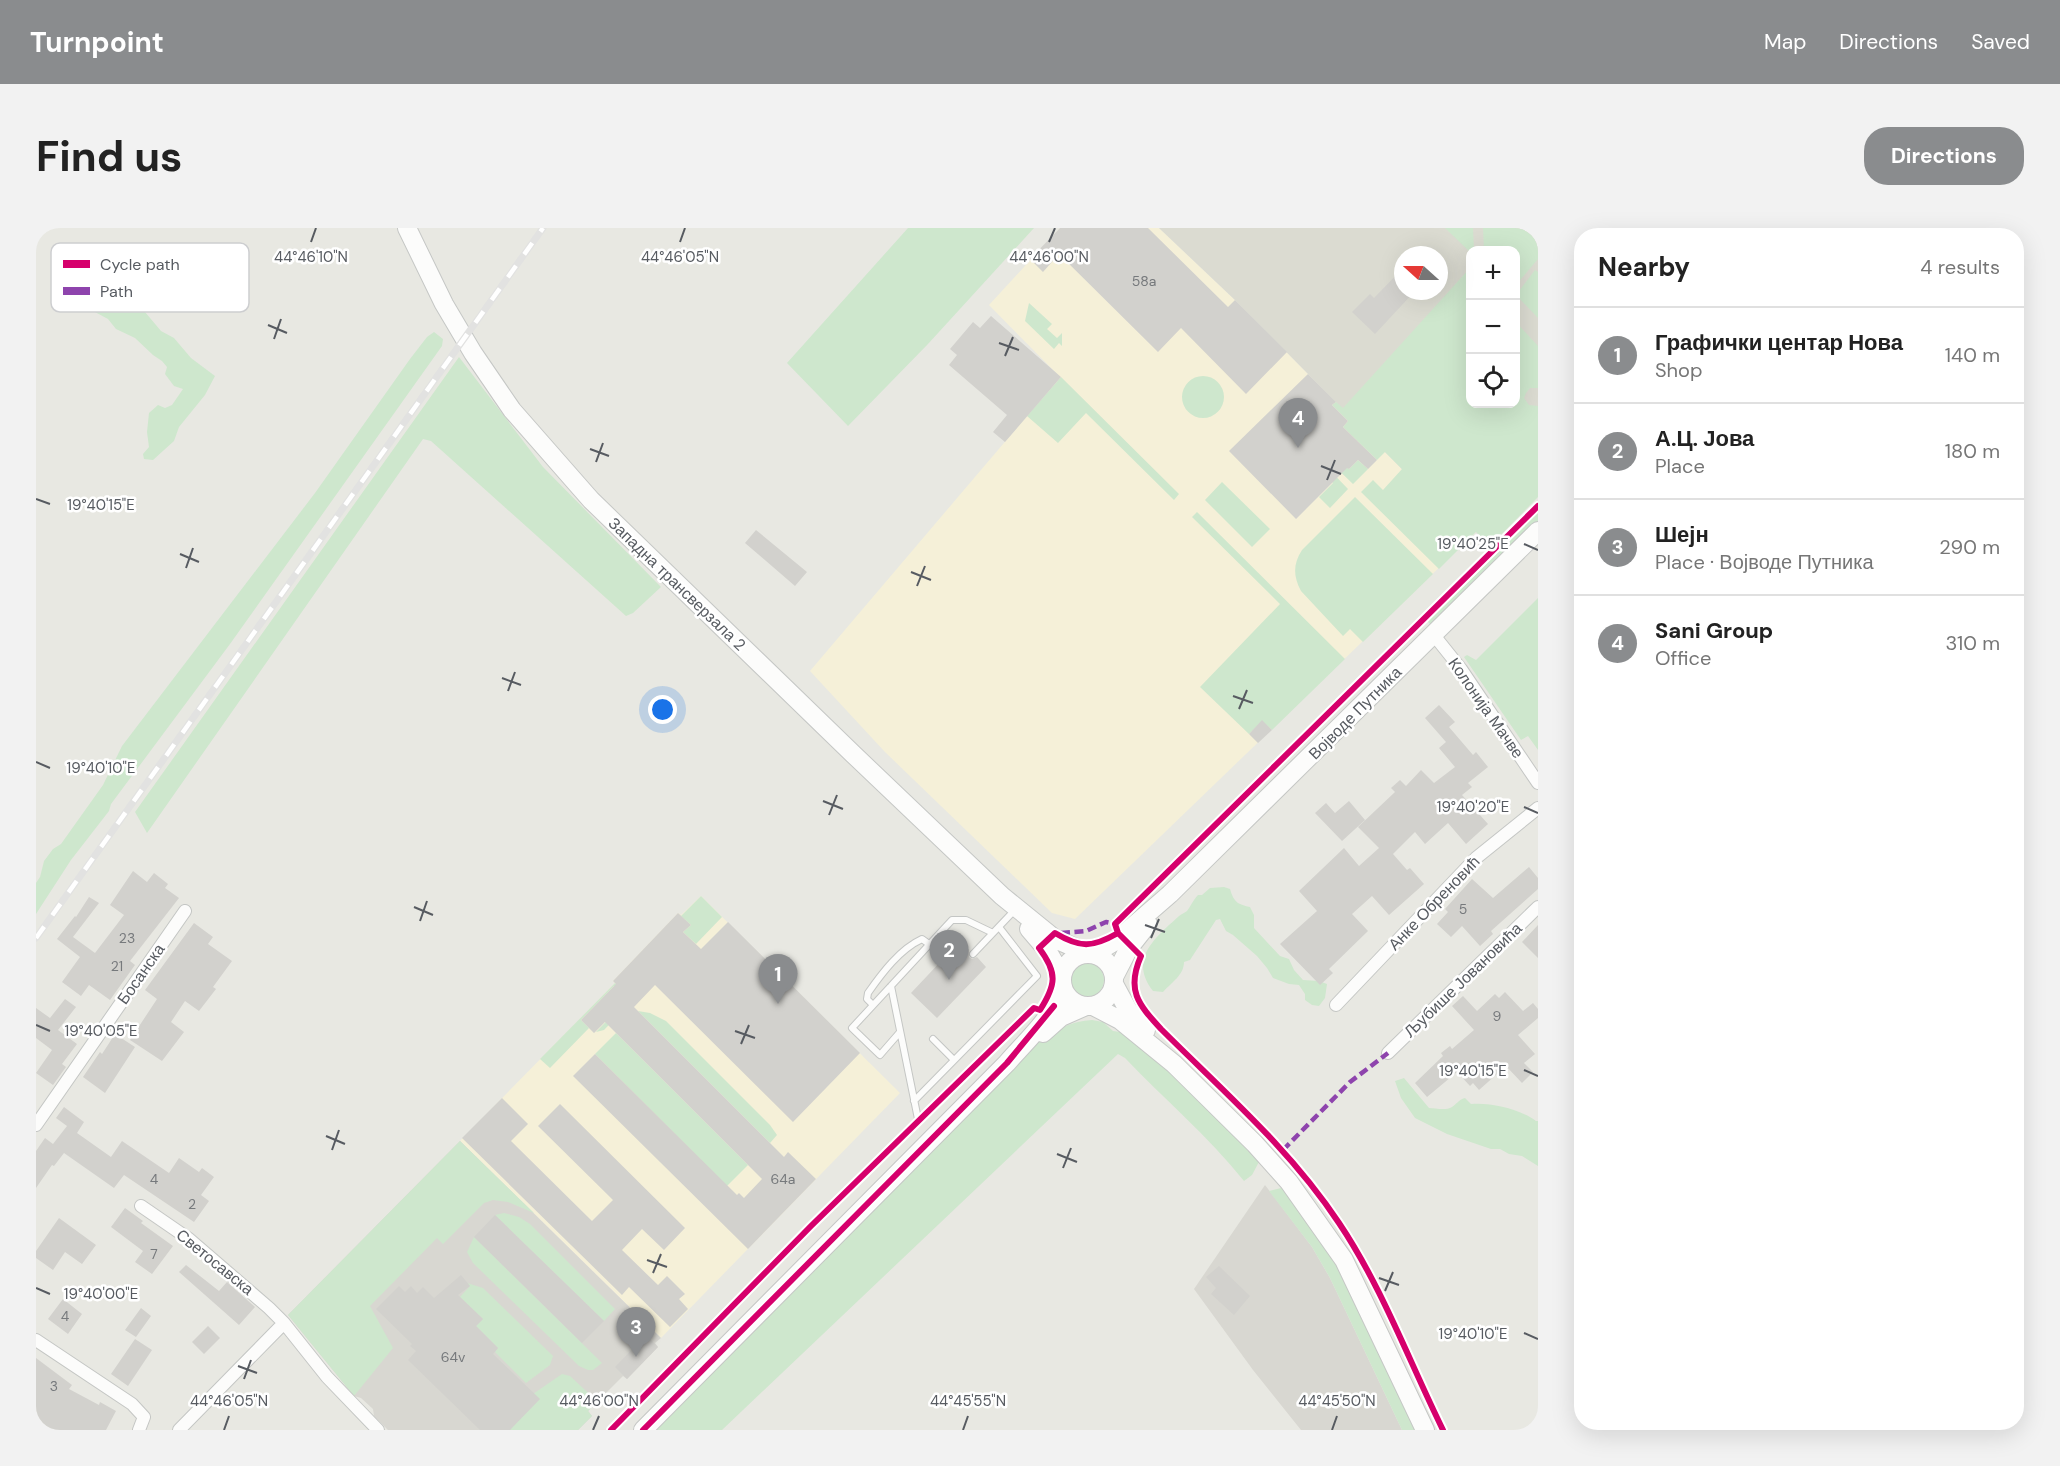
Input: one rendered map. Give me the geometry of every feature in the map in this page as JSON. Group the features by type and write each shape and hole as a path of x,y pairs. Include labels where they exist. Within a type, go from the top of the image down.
{"main road":[{"name":"Западна трансверзала 2","path":"407,228 444,304 473,353 512,410 591,500 1002,896 1055,939 1090,954"},
{"name":"Војводе Путника","path":"1090,954 1122,937 1170,894 1538,531"},
{"name":"Војводе Путника","path":"1114,981 1128,948 1170,894"},
{"name":"Западна трансверзала 2","path":"1002,896 1047,950 1063,982"},
{"path":"643,1430 1007,1063 1059,998 1070,960 1090,954 1100,956 1110,965 1114,981 1128,1010 1174,1064 1290,1182 1344,1260 1425,1430"},
{"path":"1007,1063 1061,1017 1105,1000 1109,996 1114,981"},
{"path":"1063,982 1072,1000 1120,1020 1174,1064"}],"street":[{"name":"Колонија Мачве","path":"1433,634 1461,669 1538,783"},
{"name":"Анке Обреновић","path":"1336,1005 1476,858 1538,808"},
{"name":"Љубише Јовановића","path":"1388,1053 1538,907"},
{"name":"Босанска","path":"36,1125 184,910"},
{"name":"Светосавска","path":"141,1206 240,1280 284,1323 327,1377 378,1430"},
{"path":"179,1430 284,1323"},
{"path":"36,1340 121,1396 144,1417 139,1430"}],"lane":[{"path":"973,954 1011,914"},
{"path":"900,1032 880,1054 852,1028 952,920 966,920 993,933"},
{"path":"914,1101 1037,976 999,927"},
{"path":"873,1005 867,999 868,993 892,963 914,942 922,939 929,944"},
{"path":"891,986 918,1119"},
{"path":"933,1039 954,1060"}],"shaded area":[{"path":"1060,228 1159,228 1235,300 1402,469 1476,532 1075,919 1052,913 885,752 810,671 1060,377 989,305"},
{"path":"1159,228 1538,228 1538,478 1481,536 1402,469 1235,300"},
{"path":"701,896 900,1093 661,1338 460,1141 615,983 613,981 678,913 681,915"},
{"path":"460,1141 661,1338 655,1343 658,1347 627,1379 623,1376 588,1411 592,1416 578,1430 388,1430 374,1416 373,1409 361,1398 354,1396 288,1315"},
{"path":"1265,1185 1312,1247 1330,1278 1402,1430 1301,1430 1253,1370 1194,1289"}],"green space":[{"path":"908,228 1034,228 928,344 848,426 787,363"},
{"path":"1445,228 1473,228 1474,246 1466,246 1466,248"},
{"path":"1483,228 1538,228 1538,259 1520,280 1520,246 1484,246"},
{"path":"1535,270 1538,272 1538,318 1520,299 1520,290"},
{"path":"1466,272 1466,408 1520,408 1520,326 1538,346 1538,388 1530,388 1524,398 1529,405 1538,406 1538,497 1490,546 1476,532 1439,569 1361,492 1373,480 1383,490 1402,469 1385,452 1377,460 1343,427 1348,421 1332,405 1336,402 1343,408 1441,300 1448,300 1448,292"},
{"path":"1029,303 1052,324 1047,329 1057,338 1062,333 1062,346 1059,343 1054,349 1025,321"},
{"path":"95,312 145,312 161,331 174,338 191,358 215,376 205,395 179,427 174,441 153,460 144,459 143,454 149,447 147,432 149,413 158,405 165,408 172,405 183,389 174,386 165,374 167,367 162,361 135,338 116,329 108,319"},
{"path":"434,332 443,339 442,346 230,644 111,804 109,811 71,860 36,914 36,883 44,861 53,849 61,844 103,785 122,746 315,493 410,359 427,337"},
{"path":"459,357 543,467 661,587 633,613 626,616 431,441 423,439 147,833 135,812"},
{"path":"1203,376 1218,382 1224,397 1218,412 1203,418 1188,412 1182,397 1188,382"},
{"path":"1061,377 1179,494 1174,500 1086,413 1058,443 1027,416"},
{"path":"1331,451 1349,469 1358,460 1368,469 1353,484 1325,457"},
{"path":"1321,461 1348,489 1330,508 1319,497 1333,483 1316,466"},
{"path":"1222,482 1270,529 1252,547 1205,500"},
{"path":"1355,497 1433,574 1363,642 1350,629 1343,636 1301,591 1295,570 1302,550"},
{"path":"1538,510 1538,521 1433,627 1426,620"},
{"path":"1197,512 1345,659 1272,730 1262,721 1249,734 1200,687 1280,604 1192,517"},
{"path":"1538,598 1538,750 1528,736 1521,740 1464,657 1467,655 1476,660"},
{"path":"1210,888 1230,889 1237,902 1250,907 1254,915 1254,928 1280,956 1289,959 1294,970 1303,980 1327,984 1325,998 1319,1006 1312,1005 1305,1000 1305,994 1299,985 1273,978 1257,956 1226,931 1220,919 1216,920 1190,960 1184,962 1177,978 1163,992 1153,991 1143,969 1144,959 1154,941 1161,932 1187,911 1198,895 1202,895"},
{"path":"701,896 722,917 696,944 683,932 691,925 681,916"},
{"path":"1087,963 1099,968 1104,980 1099,992 1087,997 1075,992 1070,980 1075,968"},
{"path":"615,983 633,1000 604,1030 596,1032 628,999 614,986 581,1020 589,1028 550,1068 540,1059"},
{"path":"638,1011 650,1013 666,1021 770,1125 777,1135 770,1143"},
{"path":"1092,1020 1103,1022 1113,1031 1127,1033 1177,1078 1260,1160 1252,1175 1244,1181 1201,1133 1125,1058 1118,1054 722,1430 648,1430 1041,1038 1072,1024"},
{"path":"616,1033 748,1165 727,1186 595,1054"},
{"path":"1404,1078 1429,1108 1449,1108 1465,1098 1471,1104 1505,1107 1538,1121 1538,1166 1522,1156 1509,1154 1500,1149 1491,1149 1447,1134 1415,1118 1401,1098 1395,1081"},
{"path":"460,1141 534,1213 508,1202 493,1200 484,1203 443,1244 437,1238 370,1306 393,1348 354,1396 288,1315"},
{"path":"1286,1189 1334,1257 1416,1430 1402,1430 1330,1278 1312,1247 1269,1191"},
{"path":"504,1213 519,1217 530,1224 615,1309 604,1321 495,1215"},
{"path":"474,1237 602,1363 593,1370 579,1366 473,1263 467,1252"},
{"path":"467,1283 483,1288 553,1356 550,1365 526,1383 495,1352 498,1348 476,1326 483,1319 460,1297 470,1286"},
{"path":"562,1374 570,1376 598,1402 588,1411 592,1416 578,1430 510,1430 533,1394"}],"building":[{"path":"1060,228 1148,228 1228,307 1235,300 1287,352 1246,394 1181,328 1158,352 1059,254 1043,272 1030,259"},
{"path":"1394,277 1394,300 1407,300 1375,334 1352,312 1370,294 1374,298"},
{"path":"991,316 1061,377 1005,442 993,432 1007,415 949,365 957,355 950,349 973,322 980,328"},
{"path":"1308,374 1336,402 1332,405 1348,421 1343,427 1377,460 1368,469 1358,460 1349,469 1347,468 1296,519 1229,451"},
{"path":"756,530 807,572 795,586 745,543"},
{"path":"1439,705 1455,722 1449,727 1473,755 1476,752 1488,767 1468,783 1472,787 1462,795 1488,824 1466,844 1448,823 1425,844 1415,832 1393,854 1424,884 1389,915 1372,896 1352,914 1368,931 1329,969 1333,973 1320,985 1280,944 1317,911 1299,891 1344,848 1359,866 1379,848 1358,827 1395,792 1391,788 1400,780 1406,786 1421,770 1434,783 1455,767 1439,748 1446,742 1425,718"},
{"path":"1262,720 1272,730 1258,743 1249,734"},
{"path":"1349,801 1365,820 1342,841 1315,813 1326,803 1335,813"},
{"path":"1529,867 1538,878 1538,889 1491,931 1493,934 1480,946 1462,926 1451,937 1437,924 1448,912 1445,909 1472,879 1493,898"},
{"path":"133,871 147,882 154,873 168,884 165,888 179,898 130,961 135,965 110,1000 89,985 81,996 62,982 80,957 57,939 89,897 99,903 73,937 95,953 124,915 110,905"},
{"path":"678,913 691,925 683,932 701,949 728,922 860,1053 793,1122 655,985 634,1007 784,1157 788,1152 816,1179 748,1249 573,1076 595,1054 737,1195 739,1193 744,1198 762,1179 605,1022 594,1033 581,1020 616,984 613,981"},
{"path":"194,923 213,937 208,944 232,961 213,987 216,989 199,1011 185,1001 171,1022 184,1032 162,1061 130,1040 157,999 145,990"},
{"path":"1538,925 1538,958 1522,942"},
{"path":"960,941 969,950 969,957 972,959 977,957 986,967 937,1018 911,993"},
{"path":"1505,992 1523,1011 1533,1003 1538,1009 1538,1018 1518,1035 1535,1054 1524,1063 1533,1072 1522,1083 1506,1066 1479,1090 1473,1083 1470,1086 1457,1072 1427,1097 1415,1083 1443,1056 1441,1053 1450,1046 1452,1049 1474,1030 1452,1006 1463,996 1477,1011 1495,994 1499,998"},
{"path":"65,999 76,1007 58,1030 77,1044 62,1064 66,1067 53,1085 36,1073 52,1050 36,1038 36,1008 50,1018"},
{"path":"115,1034 135,1047 105,1093 83,1077"},
{"path":"502,1098 528,1124 511,1141 592,1221 613,1200 538,1126 560,1104 685,1228 664,1250 642,1229 622,1250 658,1285 667,1276 685,1294 679,1299 688,1309 670,1327 629,1287 622,1295 462,1138"},
{"path":"64,1107 84,1122 77,1133 111,1157 122,1141 169,1173 179,1158 199,1172 202,1168 214,1177 201,1195 209,1201 194,1222 124,1175 114,1188 64,1153 54,1166 52,1165 36,1188 36,1151 45,1138 53,1144 67,1126 56,1118"},
{"path":"125,1208 143,1221 141,1223 173,1246 152,1274 135,1262 143,1251 111,1227"},
{"path":"495,1215 604,1321 582,1343 474,1237"},
{"path":"59,1218 96,1245 82,1264 65,1252 53,1270 36,1258 36,1251"},
{"path":"186,1265 219,1291 227,1282 255,1307 239,1325 179,1272"},
{"path":"1219,1266 1250,1296 1234,1315 1211,1294 1216,1288 1206,1277"},
{"path":"461,1275 470,1286 458,1295 483,1319 476,1326 498,1348 493,1354 540,1399 510,1430 480,1430 408,1360 416,1351 410,1346 412,1344 376,1309 399,1286 405,1292 411,1286 417,1293 423,1287 434,1298"},
{"path":"63,1299 82,1314 68,1334 48,1319"},
{"path":"141,1308 151,1316 136,1337 125,1330"},
{"path":"208,1326 220,1338 204,1354 192,1342"},
{"path":"646,1335 658,1347 627,1379 615,1367"},
{"path":"135,1339 152,1350 128,1386 111,1374"},
{"path":"36,1358 72,1385 69,1389 116,1411 106,1430 36,1430"}],"railway":[{"path":"36,938 543,228"}],"marked path":[{"path":"1061,933 1086,931 1106,922 1115,924"},
{"path":"1283,1150 1350,1082 1388,1053"}],"cycle path":[{"path":"611,1430 811,1226 1034,1008 1040,1010 1053,979 1049,965 1039,948 1055,933 1079,944 1093,944 1118,933 1115,924 1538,506"},
{"path":"1118,933 1141,956 1135,987 1146,1012 1277,1145 1320,1196 1339,1223 1382,1298 1443,1430"},
{"path":"643,1430 1007,1063 1054,1006"}],"place":[{"name":"Sani Group","path":"1298,448"},
{"name":"А.Ц. Јова","path":"949,980"},
{"name":"Графички центар Нова","path":"778,1004"},
{"name":"Шејн","path":"636,1357"}]}
